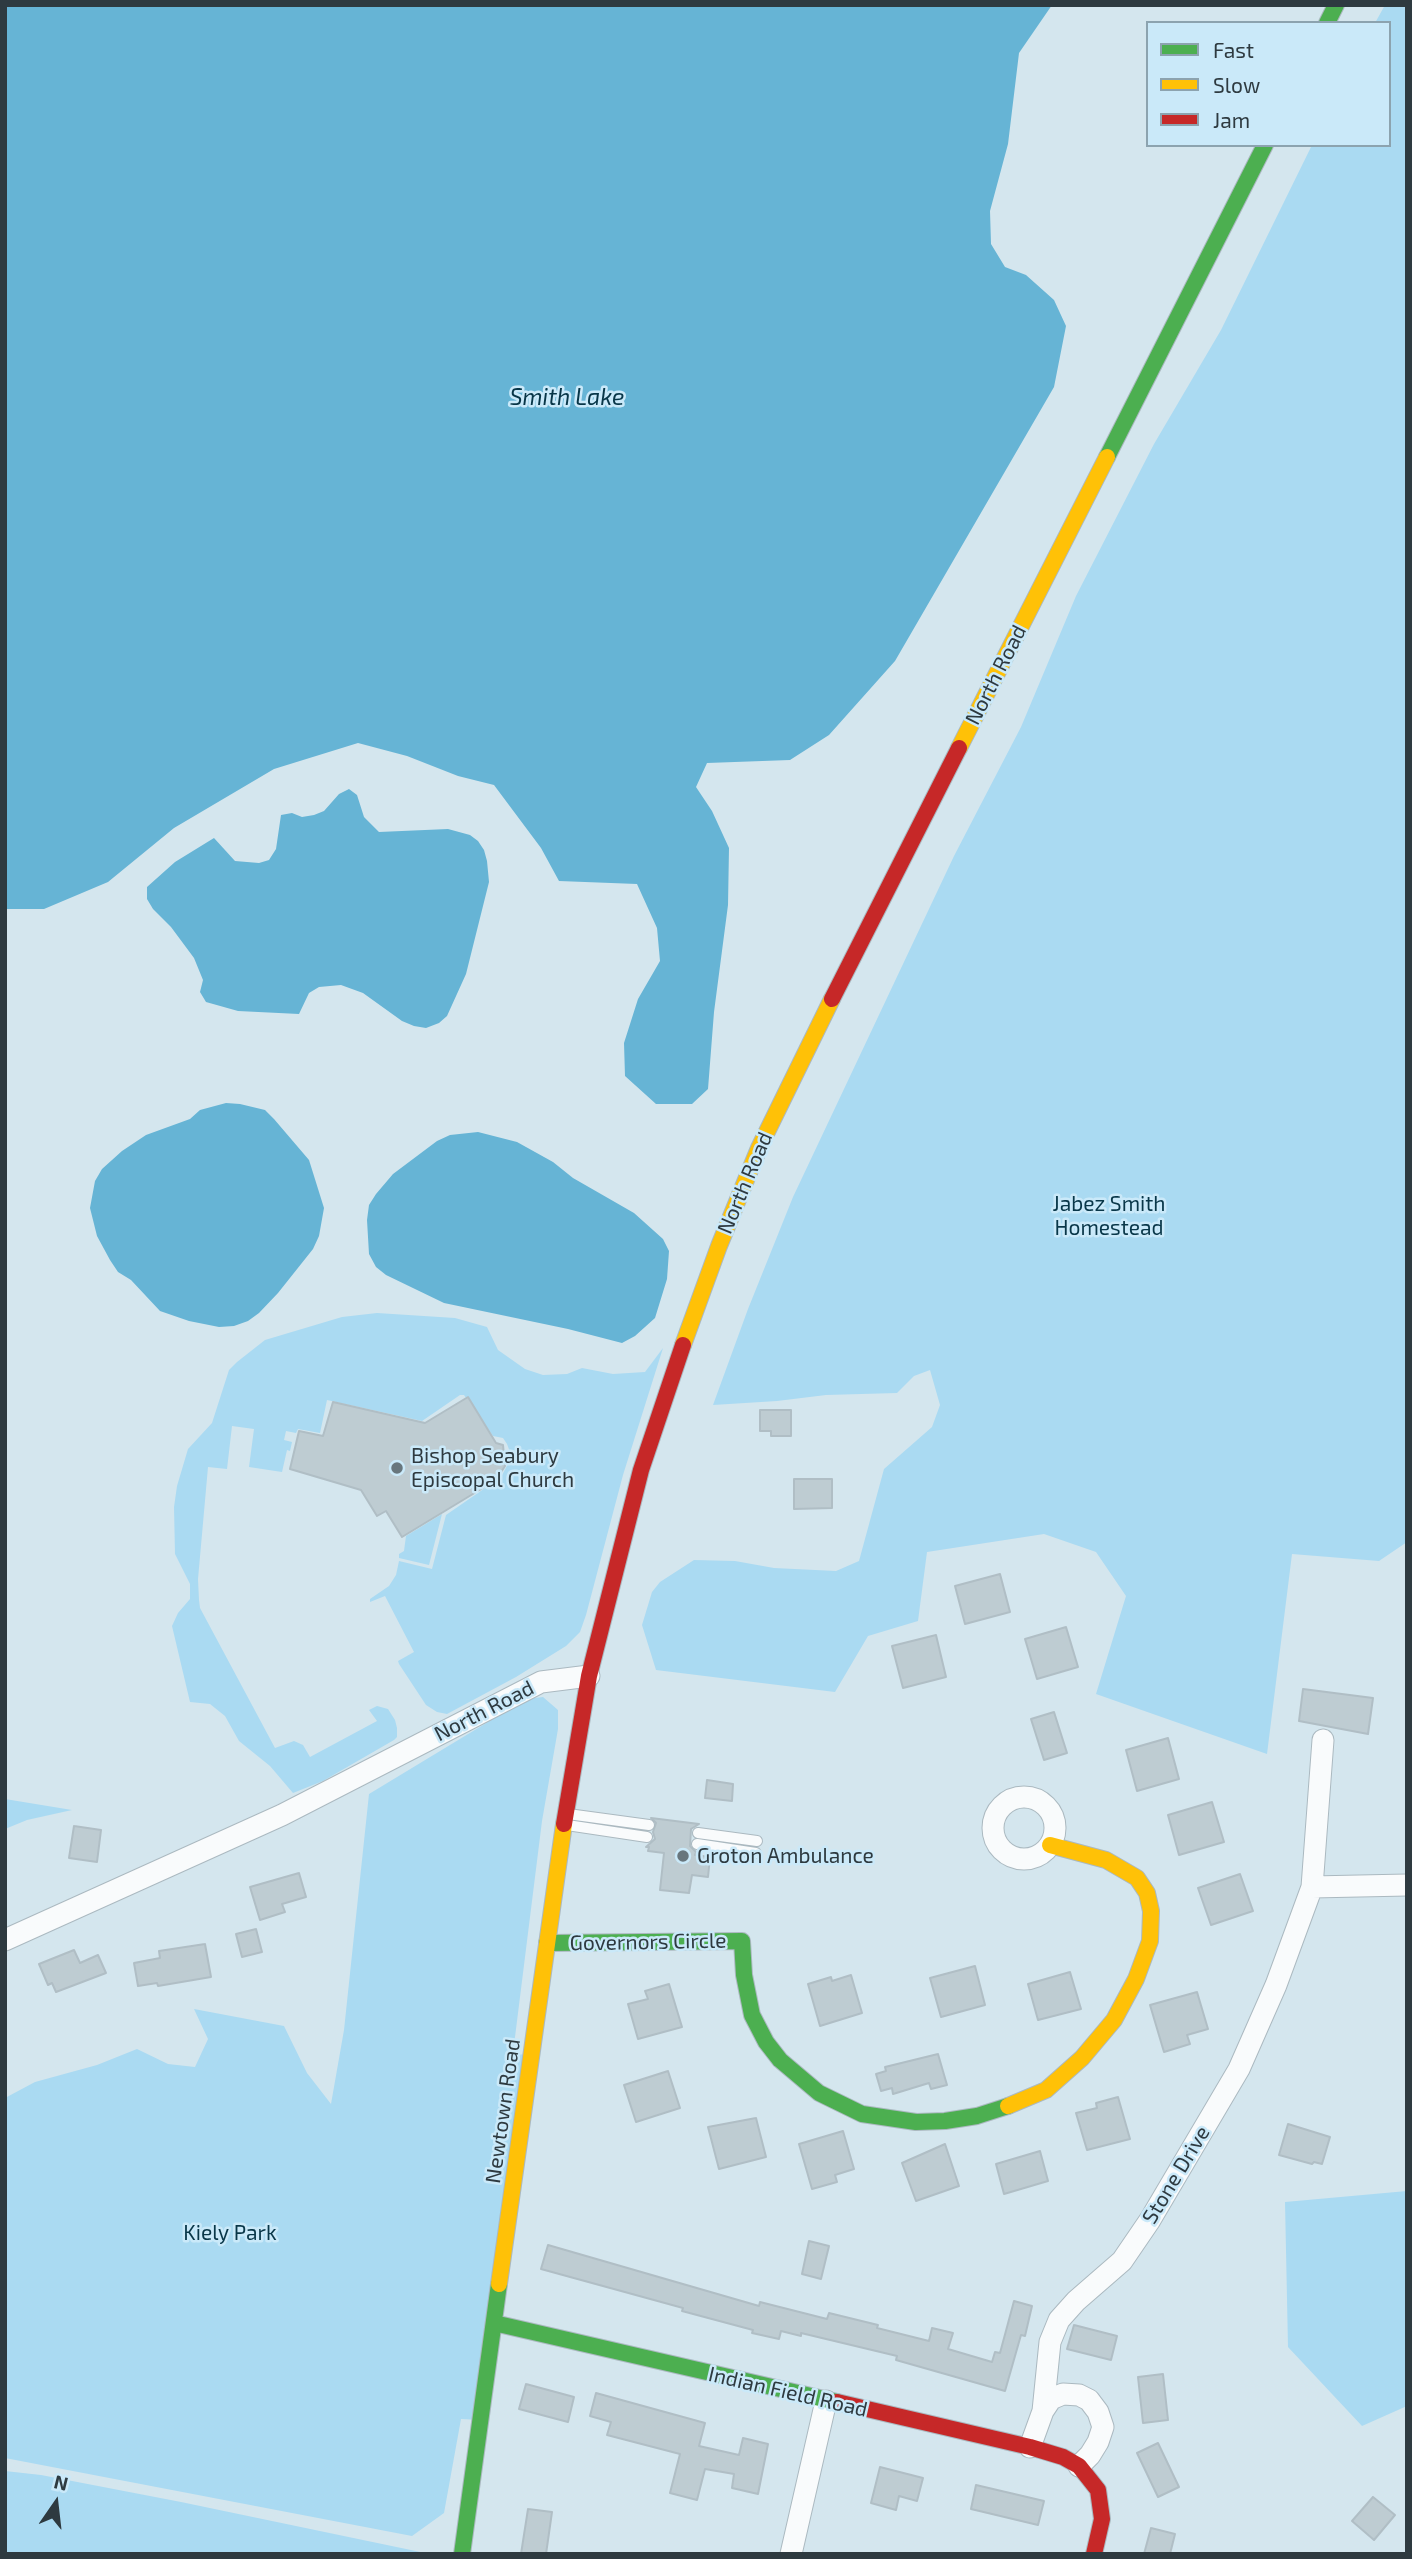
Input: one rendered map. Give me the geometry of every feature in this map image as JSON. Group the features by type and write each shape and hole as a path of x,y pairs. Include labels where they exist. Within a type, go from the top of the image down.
{"main road":[{"path":"1328,21 1336,5"},
{"name":"North Road","path":"589,1676 641,1470 657,1418 719,1246 759,1148 844,971 1264,147"},
{"name":"Newtown Road","path":"462,2554 564,1819 589,1676"},
{"name":"Governors Circle","path":"547,1944 742,1941 744,1975 752,2015 766,2042 780,2060 819,2093 862,2114 891,2120 945,2121 977,2116 1013,2105 1046,2090 1082,2058 1114,2020 1136,1979 1150,1941 1151,1911 1147,1893 1137,1878 1106,1860 1050,1845"},
{"name":"Indian Field Road","path":"494,2323 1030,2447 1063,2457 1079,2466"},
{"path":"1079,2466 1098,2490 1101,2503 1102,2519 1094,2554"}],"street":[{"name":"North Road","path":"5,1940 282,1815 541,1682 589,1676"},
{"name":"Stone Drive","path":"1030,2447 1043,2411 1050,2342 1059,2320 1129,2252 1239,2069 1276,1984 1312,1886 1323,1740"},
{"path":"1312,1886 1407,1885"},
{"path":"1043,2411 1051,2399 1063,2394 1079,2395 1089,2400 1098,2412 1103,2427 1098,2442 1079,2466"},
{"path":"791,2554 826,2401"}],"lane":[{"path":"564,1819 648,1831"},
{"path":"697,1838 757,1847"}],"green space":[{"name":"Jabez Smith Homestead","path":"1385,5 1407,5 1407,1542 1379,1561 1292,1554 1267,1754 1096,1694 1126,1596 1096,1552 1044,1534 927,1552 918,1621 868,1636 835,1692 656,1670 642,1625 652,1592 660,1582 694,1560 735,1561 774,1568 836,1571 859,1561 884,1469 932,1427 940,1405 930,1370 914,1376 897,1393 826,1395 713,1405 793,1197 954,856 1021,727 1076,596 1154,444 1221,330 1311,147 1391,147 1391,21 1376,21"},
{"path":"377,1313 455,1318 487,1327 498,1350 525,1369 543,1375 567,1374 582,1368 613,1374 645,1372 663,1348 623,1475 580,1632 566,1646 516,1677 447,1714 437,1712 426,1705 399,1664 398,1661 414,1652 385,1596 370,1602 370,1599 389,1586 396,1575 399,1561 432,1569 446,1515 501,1477 509,1462 510,1452 503,1438 493,1436 464,1395 460,1395 422,1421 327,1400 320,1433 298,1429 296,1433 286,1431 284,1440 292,1442 290,1451 287,1450 282,1472 249,1467 254,1429 232,1426 227,1469 208,1467 198,1579 200,1608 275,1748 294,1741 303,1745 310,1757 377,1721 369,1710 377,1706 388,1709 397,1728 397,1737 394,1740 323,1781 293,1793 270,1766 239,1741 225,1716 210,1704 190,1702 172,1626 178,1613 190,1599 190,1584 175,1554 174,1507 177,1486 188,1449 212,1423 229,1370 237,1362 265,1340 342,1317"},
{"path":"442,1514 429,1565 399,1558 399,1554 404,1551 406,1536"},
{"name":"Kiely Park","path":"543,1697 558,1710 558,1729 542,1821 513,2053 525,2055 481,2420 461,2419 444,2513 412,2536 5,2458 5,2098 35,2082 97,2065 137,2049 168,2064 195,2067 208,2039 194,2009 284,2026 307,2073 331,2104 344,2030 369,1794 526,1699"},
{"path":"5,1799 72,1810 27,1820 5,1829"},
{"path":"1407,2191 1407,2406 1362,2426 1288,2347 1285,2202"},
{"path":"5,2471 41,2475 181,2502 430,2554 5,2554"}],"water":[{"name":"Smith Lake","path":"5,5 1052,5 1019,53 1008,144 990,211 991,244 1005,267 1026,275 1054,300 1066,326 1054,387 895,661 829,735 790,760 707,763 696,787 712,811 729,848 728,905 714,1012 708,1089 692,1104 656,1104 625,1076 624,1043 638,999 660,961 657,928 637,884 559,881 541,848 494,785 458,776 407,756 358,743 274,769 174,828 108,882 44,909 5,909"},
{"path":"349,789 357,795 364,817 379,832 448,829 470,835 484,850 489,882 466,974 447,1016 439,1023 426,1028 414,1026 402,1021 363,993 341,985 319,987 309,993 299,1014 238,1011 206,1002 200,992 203,980 194,958 171,927 153,909 147,899 147,887 175,862 214,838 235,861 259,863 269,860 276,849 281,815 314,815 324,811 339,794"},
{"path":"226,1103 265,1110 274,1119 309,1160 324,1208 319,1236 313,1249 278,1293 248,1321 219,1327 160,1311 131,1280 118,1272 97,1236 90,1208 95,1181 102,1169 122,1151 146,1135 190,1119 200,1110"},
{"path":"478,1132 517,1142 553,1162 573,1178 634,1213 663,1239 669,1251 667,1279 655,1318 635,1336 622,1343 444,1303 386,1275 376,1267 369,1254 367,1220 369,1205 376,1194 393,1174 437,1141 450,1135"}],"building":[{"name":"Bishop Seabury Episcopal Church","path":"468,1397 496,1443 503,1445 505,1466 496,1480 402,1537 386,1511 377,1516 361,1490 290,1469 299,1431 323,1436 333,1402 425,1423"},
{"path":"760,1410 791,1410 791,1436 771,1436 771,1431 760,1431"},
{"path":"794,1479 832,1479 832,1508 794,1509"},
{"path":"1000,1574 1010,1612 965,1624 955,1586"},
{"path":"1066,1627 1078,1667 1037,1679 1025,1639"},
{"path":"936,1635 946,1677 903,1688 892,1646"},
{"path":"1303,1689 1373,1698 1368,1734 1299,1721"},
{"path":"1054,1712 1067,1753 1044,1760 1031,1719"},
{"path":"1168,1738 1179,1779 1137,1791 1126,1750"},
{"name":"Groton Ambulance","path":"707,1780 733,1784 732,1801 705,1798"},
{"path":"1212,1802 1224,1842 1179,1855 1168,1815"},
{"name":"Groton Ambulance","path":"651,1818 699,1824 691,1829 690,1846 696,1852 695,1855 710,1857 708,1877 692,1875 689,1893 660,1890 664,1853 648,1851 649,1847 646,1847 655,1839 653,1832 656,1823"},
{"path":"74,1826 101,1830 97,1862 69,1858"},
{"path":"299,1873 306,1897 282,1904 285,1912 260,1920 250,1887"},
{"path":"1240,1874 1253,1911 1211,1925 1198,1888"},
{"path":"256,1929 262,1952 242,1957 236,1934"},
{"path":"205,1944 211,1977 158,1986 157,1983 138,1986 134,1963 160,1958 159,1951"},
{"path":"74,1950 80,1963 98,1955 106,1973 56,1992 52,1983 48,1985 39,1964"},
{"path":"975,1966 985,2005 941,2017 930,1978"},
{"path":"1070,1972 1081,2009 1038,2020 1028,1984"},
{"path":"851,1975 862,2013 820,2026 808,1984 831,1977 832,1981"},
{"path":"669,1984 682,2027 638,2039 628,2004 648,1999 645,1991"},
{"path":"1197,1992 1208,2029 1187,2035 1190,2044 1164,2052 1150,2005"},
{"path":"938,2054 947,2085 931,2089 929,2083 893,2094 892,2088 881,2091 876,2074 886,2071 885,2067"},
{"path":"668,2071 680,2108 636,2122 624,2085"},
{"path":"1118,2097 1130,2139 1087,2150 1076,2113 1097,2108 1096,2103"},
{"path":"756,2118 766,2157 719,2169 708,2127"},
{"path":"1288,2124 1330,2137 1322,2164 1279,2155"},
{"path":"843,2131 854,2169 835,2175 837,2182 812,2189 799,2144"},
{"path":"945,2144 959,2186 916,2201 902,2163"},
{"path":"1040,2151 1048,2181 1004,2194 996,2164"},
{"path":"809,2241 829,2246 821,2279 802,2274"},
{"path":"548,2245 759,2306 760,2302 827,2319 829,2313 929,2341 932,2328 953,2333 948,2349 992,2362 995,2352 1000,2353 1014,2301 1032,2306 1025,2336 1021,2335 1005,2391 896,2360 897,2356 801,2333 801,2336 781,2331 779,2339 752,2333 753,2330 682,2311 683,2308 541,2269"},
{"path":"1074,2325 1117,2336 1111,2360 1067,2349"},
{"path":"1163,2374 1168,2420 1143,2423 1138,2377"},
{"path":"526,2384 574,2397 568,2422 519,2409"},
{"path":"596,2393 705,2423 699,2446 739,2455 743,2438 768,2444 758,2494 732,2488 734,2474 705,2469 697,2500 670,2493 680,2454 607,2435 611,2422 590,2416"},
{"path":"1158,2443 1179,2487 1158,2497 1137,2453"},
{"path":"880,2467 923,2478 917,2501 899,2496 896,2510 871,2503"},
{"path":"976,2485 1044,2501 1038,2525 971,2509"},
{"path":"1373,2497 1395,2515 1374,2540 1352,2521"},
{"path":"528,2509 552,2512 546,2554 521,2554"},
{"path":"1151,2528 1175,2534 1170,2554 1144,2554"}],"traffic: fast":[{"path":"1328,21 1336,5"},
{"path":"1107,457 1264,147"},
{"path":"547,1943 742,1941 744,1975 752,2015 766,2042 780,2060 819,2093 862,2114 916,2122 977,2116 1008,2106"},
{"path":"462,2554 499,2284"},
{"path":"494,2323 837,2402"}],"traffic: slow":[{"path":"959,748 1107,457"},
{"path":"683,1345 759,1148 832,999"},
{"path":"499,2284 564,1824"},
{"path":"1008,2106 1046,2090 1082,2058 1114,2020 1136,1979 1150,1941 1151,1911 1147,1893 1137,1878 1106,1860 1050,1845"}],"traffic: jam":[{"path":"832,999 959,748"},
{"path":"564,1824 589,1676 641,1470 683,1345"},
{"path":"837,2402 1030,2447 1063,2457 1079,2466 1098,2490 1102,2519 1094,2554"}],"place":[{"name":"Bishop Seabury Episcopal Church","path":"397,1468"},
{"name":"Groton Ambulance","path":"683,1856"}]}
